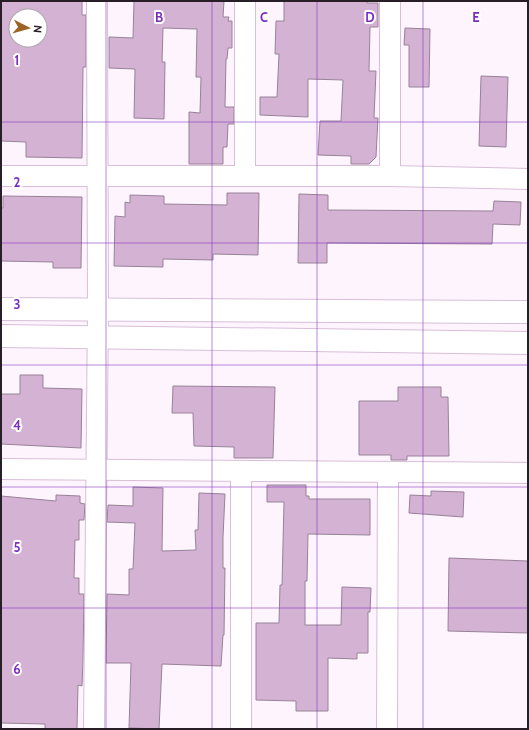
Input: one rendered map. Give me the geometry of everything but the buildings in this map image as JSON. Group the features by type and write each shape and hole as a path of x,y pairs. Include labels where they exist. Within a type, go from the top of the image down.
{"street":[{"path":"94,729 98,308 96,177 97,1"},
{"path":"245,1 245,176"},
{"path":"390,1 390,176"},
{"path":"1,176 390,176 528,179"},
{"path":"1,309 98,308 528,312"},
{"path":"1,336 528,343"},
{"path":"1,469 528,473"},
{"path":"241,472 241,729"},
{"path":"387,729 388,472"}]}
